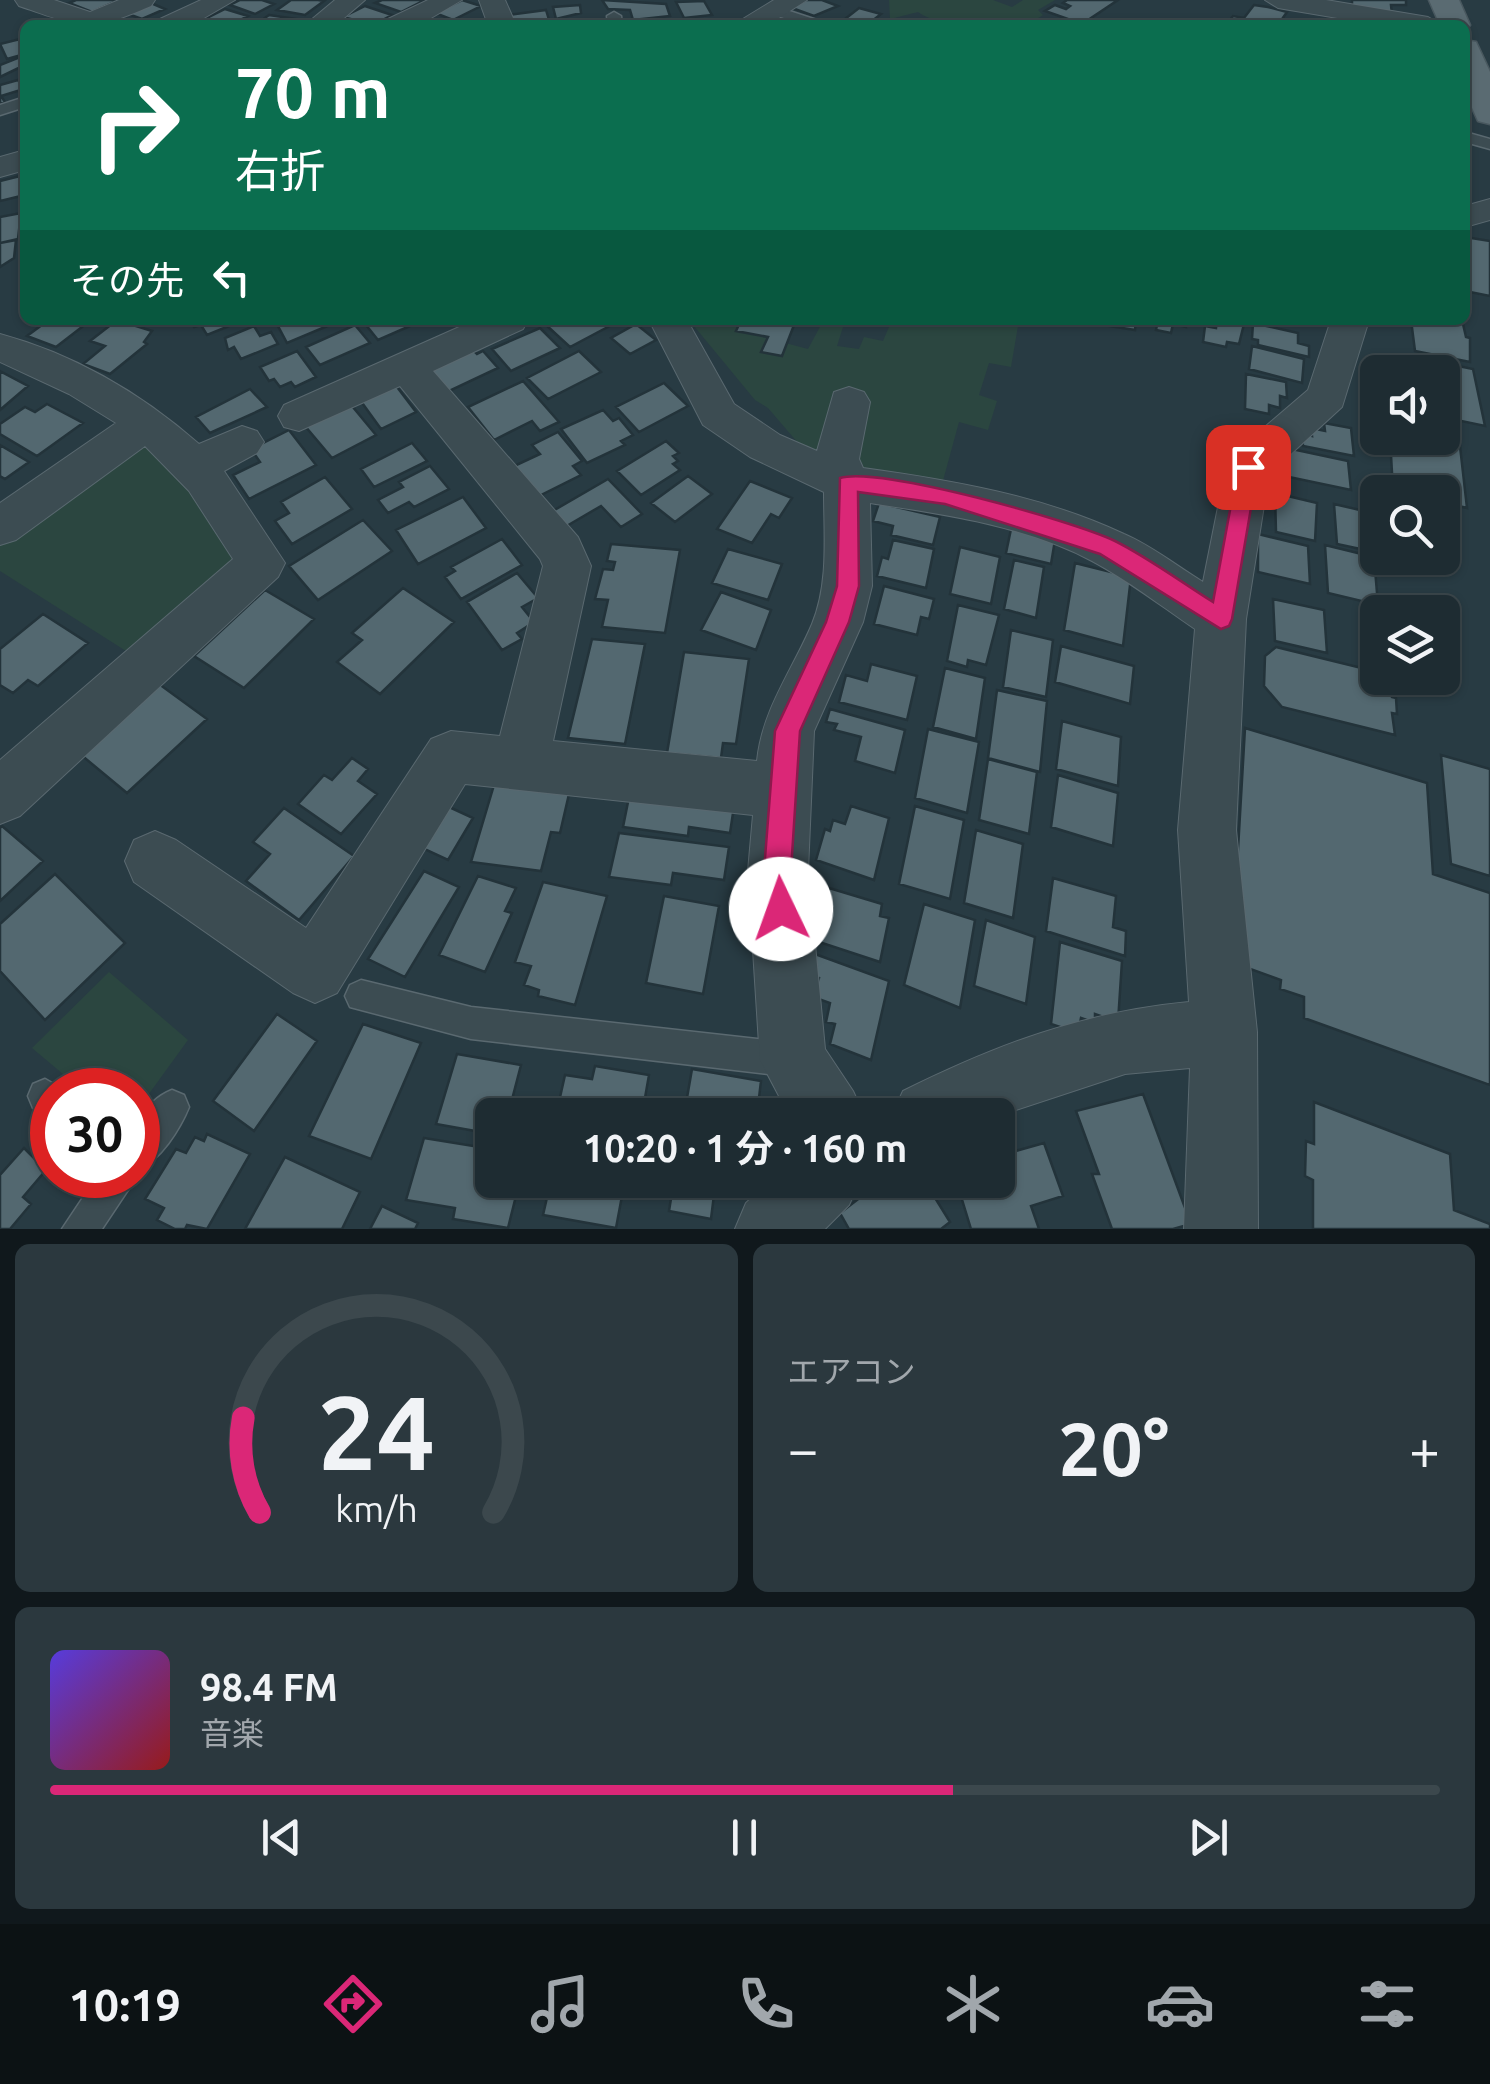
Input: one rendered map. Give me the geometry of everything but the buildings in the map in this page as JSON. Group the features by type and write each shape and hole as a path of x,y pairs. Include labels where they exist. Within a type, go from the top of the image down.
{"main road":[{"path":"1470,62 1490,114"}],"street":[{"path":"28,0 85,20"},
{"path":"99,20 142,0"},
{"path":"180,20 222,0"},
{"path":"326,20 352,0"},
{"path":"408,20 450,0"},
{"path":"1278,0 1398,20"},
{"path":"757,20 784,5"},
{"path":"299,416 498,325"},
{"path":"671,325 718,414 765,446 848,483 945,496 1073,534 1108,548 1221,619"},
{"path":"1221,1229 1224,1032 1206,830 1221,619 1248,467 1327,397 1349,325"},
{"path":"0,347 46,362 146,424 204,478 260,563 0,798"},
{"path":"407,366 561,550 567,566 520,765"},
{"path":"818,1098 793,1060 778,871 788,731 838,622 848,586 848,483 837,459 849,402"},
{"path":"0,527 146,424"},
{"path":"192,467 242,442"},
{"path":"154,861 315,971 451,758 783,791"},
{"path":"961,1098 1001,1078 1125,1041 1224,1032"},
{"path":"772,1229 805,1198"}],"lane":[{"path":"784,5 810,20"},
{"path":"362,996 471,1023 793,1060"},
{"path":"160,1123 172,1107"},
{"path":"80,1229 103,1198"}],"green space":[{"path":"889,0 993,0 1012,7 1023,0 1055,0 1038,10 1043,15 1033,20 936,20 918,12 890,19"},
{"path":"693,325 746,325 752,334 808,349 821,325 832,325 843,327 837,346 859,349 864,337 883,341 890,325 1018,325 1011,367 989,363 979,395 997,401 988,430 959,422 941,488 817,465 768,408 755,400"},
{"path":"139,440 180,473 243,564 137,658 0,571 0,541"},
{"path":"109,972 188,1040 160,1079 160,1068 56,1068 32,1048"}],"route":[{"path":"781,909 778,871 788,731 838,622 848,586 848,483 945,496 1073,534 1108,548 1221,619 1248,467"}]}
